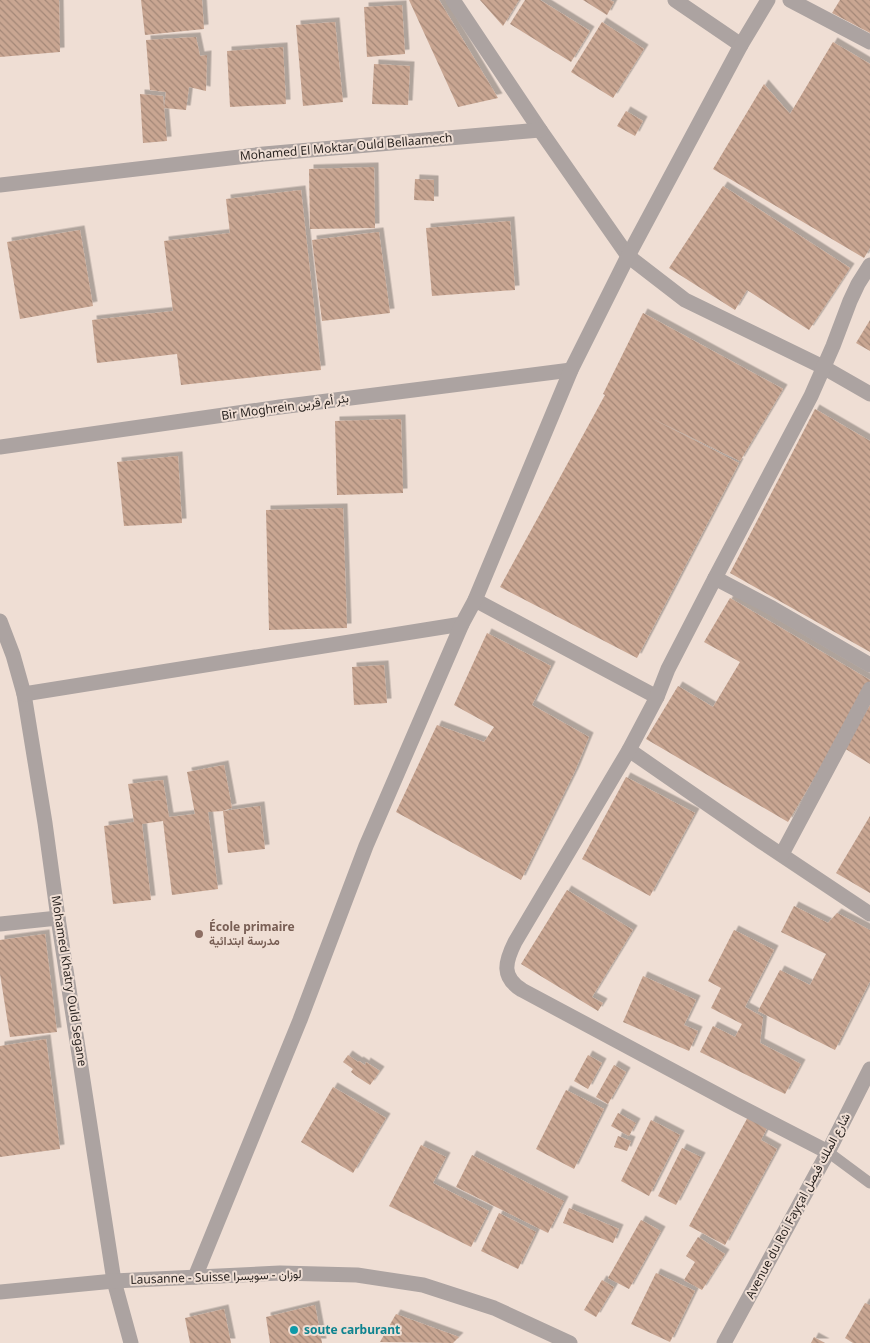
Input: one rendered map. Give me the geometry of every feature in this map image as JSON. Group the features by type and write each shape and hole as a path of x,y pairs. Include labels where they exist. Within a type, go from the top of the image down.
{"street":[{"path":"453,0 540,130 628,256 685,300 823,367 870,394"},
{"path":"675,0 741,45"},
{"path":"195,1277 300,1020 366,846 462,624 475,600 571,370 628,256 741,45 768,0"},
{"path":"790,0 870,42"},
{"name":"Mohamed El Moktar Ould Bellaamech","path":"0,185 264,154 540,130"},
{"path":"828,1152 513,985 506,962 515,942 630,750 657,697 668,669 811,396 850,301 870,264"},
{"name":"Bir Moghrein بئر أم قرين","path":"0,447 280,407 571,370"},
{"path":"715,578 772,608 870,666"},
{"path":"475,600 657,697"},
{"name":"Mohamed Khatry Ould Segane","path":"0,621 13,655 24,694 114,1281 131,1343"},
{"path":"24,694 462,624"},
{"path":"782,854 870,690"},
{"path":"630,750 870,914"},
{"path":"0,924 58,918"},
{"name":"Avenue du Roi Fayçal شارع الملك فيصل","path":"724,1343 828,1152 870,1069"},
{"name":"Lausanne - Suisse لوزان - سويسرا","path":"0,1292 114,1281 195,1277 280,1273 347,1275 423,1285 494,1308 570,1343"}],"lane":[{"path":"828,1152 870,1183"}],"building":[{"path":"0,0 59,0 60,52 0,57"},
{"path":"141,0 202,0 204,29 145,35"},
{"path":"409,0 439,0 498,98 458,107"},
{"path":"480,0 519,0 503,26"},
{"path":"525,0 540,0 590,31 571,62 510,24"},
{"path":"583,0 610,0 614,2 607,15"},
{"path":"840,0 870,0 870,33 832,13"},
{"path":"402,5 405,54 367,57 364,7"},
{"path":"335,22 343,102 303,106 296,25"},
{"path":"602,22 644,49 613,98 571,72"},
{"path":"196,37 200,56 207,55 206,91 189,87 186,110 164,108 166,92 150,90 146,40"},
{"path":"833,42 870,64 870,248 864,258 713,169 764,84 790,114"},
{"path":"283,47 286,104 230,107 227,51"},
{"path":"374,64 410,66 408,105 372,104"},
{"path":"140,94 163,96 167,141 143,143"},
{"path":"626,111 643,121 635,136 617,126"},
{"path":"374,167 375,228 310,229 309,169"},
{"path":"415,179 434,180 434,201 414,200"},
{"path":"723,186 850,268 809,330 747,290 735,310 669,268"},
{"path":"301,190 321,370 181,385 177,354 97,363 92,320 173,311 164,241 230,233 226,199"},
{"path":"510,221 515,290 432,296 426,228"},
{"path":"80,230 93,306 20,319 7,242"},
{"path":"379,232 390,313 322,321 312,240"},
{"path":"643,313 783,389 740,461 647,416 739,463 637,658 500,587 605,395 603,394"},
{"path":"870,320 870,351 856,343"},
{"path":"815,409 870,441 870,652 730,573"},
{"path":"401,419 403,493 337,495 335,421"},
{"path":"178,456 182,523 124,526 117,462"},
{"path":"343,508 347,628 269,630 266,510"},
{"path":"730,598 870,680 870,684 788,822 646,739 678,686 713,707 740,662 704,642"},
{"path":"487,633 551,666 532,705 589,737 575,771 521,880 396,812 437,725 484,742 494,727 454,705"},
{"path":"384,665 387,703 354,705 352,667"},
{"path":"870,705 870,764 844,748"},
{"path":"224,765 232,808 208,812 218,889 172,895 163,821 142,824 151,900 113,904 104,826 134,822 128,784 163,780 169,817 195,814 187,772"},
{"path":"626,777 695,813 650,896 582,859"},
{"path":"260,806 265,849 228,853 223,811"},
{"path":"870,816 870,893 836,873"},
{"path":"567,890 633,930 592,997 603,1003 598,1011 521,964"},
{"path":"794,906 828,923 837,913 870,930 870,981 835,1050 758,1011 780,970 810,985 826,954 781,932"},
{"path":"734,930 774,950 745,1007 763,1017 760,1043 801,1064 785,1094 700,1052 713,1026 735,1037 742,1024 711,1008 721,988 708,981"},
{"path":"45,934 57,1032 10,1037 0,974 0,940"},
{"path":"643,976 696,1000 684,1025 698,1031 689,1051 623,1022"},
{"path":"46,1039 60,1149 0,1157 0,1046"},
{"path":"348,1055 365,1065 366,1062 380,1071 370,1085 351,1072 353,1069 343,1062"},
{"path":"588,1055 602,1063 588,1089 574,1081"},
{"path":"614,1065 626,1072 608,1104 596,1097"},
{"path":"333,1087 386,1118 353,1173 301,1142"},
{"path":"566,1090 604,1109 574,1169 536,1149"},
{"path":"618,1113 636,1123 629,1136 611,1126"},
{"path":"749,1115 768,1126 761,1140 777,1149 725,1245 689,1226"},
{"path":"651,1120 680,1135 649,1196 621,1181"},
{"path":"618,1136 631,1141 627,1151 614,1147"},
{"path":"421,1145 446,1157 433,1183 489,1211 471,1247 389,1206"},
{"path":"682,1148 701,1157 676,1205 658,1196"},
{"path":"472,1155 564,1201 548,1233 456,1187"},
{"path":"569,1208 619,1229 613,1243 563,1223"},
{"path":"499,1213 536,1232 518,1269 481,1251"},
{"path":"641,1220 661,1231 629,1289 608,1278"},
{"path":"698,1237 725,1254 702,1290 684,1280 695,1262 686,1256"},
{"path":"656,1273 695,1291 670,1342 631,1324"},
{"path":"602,1280 614,1287 596,1317 584,1310"},
{"path":"865,1303 870,1305 870,1343 853,1343 845,1338"},
{"name":"soute carburant","path":"315,1305 322,1343 270,1343 266,1317"},
{"path":"224,1309 231,1343 190,1343 185,1318"},
{"path":"396,1314 459,1337 453,1343 380,1342"},
{"path":"814,1337 825,1343 811,1343"}],"place":[{"name":"École primaire مدرسة ابتدائية","path":"199,934"},
{"name":"soute carburant","path":"294,1330"}]}
